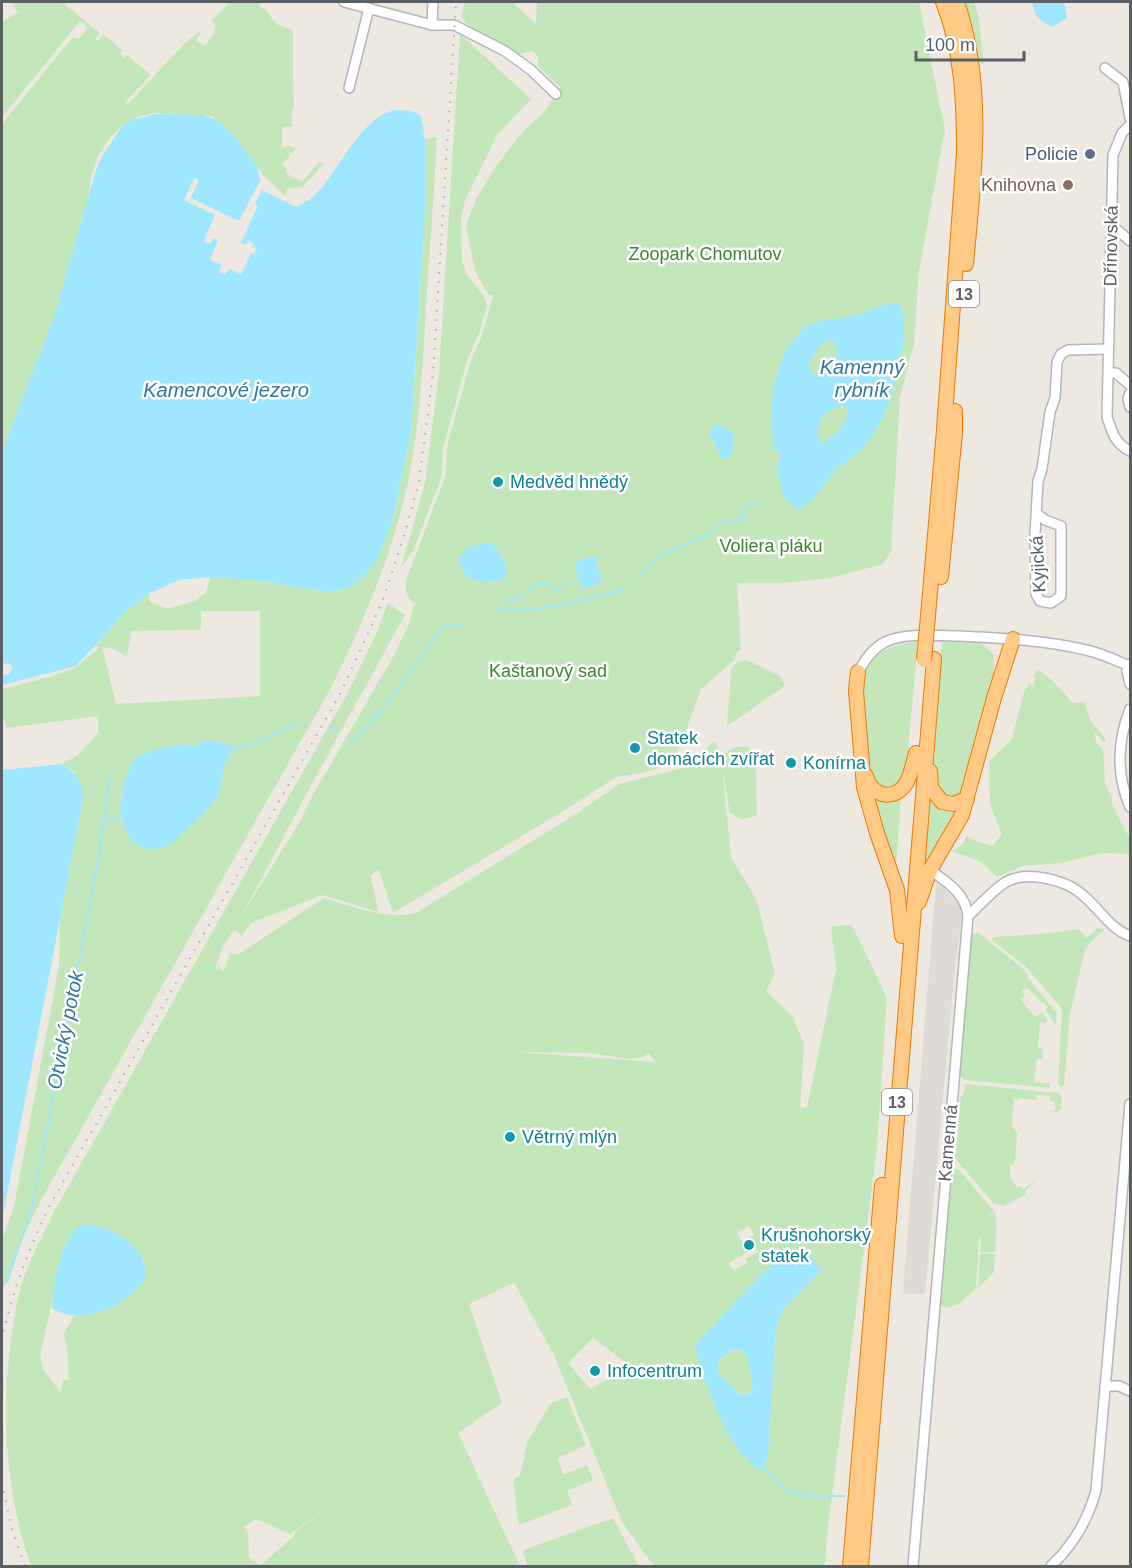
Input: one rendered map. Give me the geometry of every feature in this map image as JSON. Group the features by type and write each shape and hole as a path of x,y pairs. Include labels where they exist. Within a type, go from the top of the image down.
{"highway":[{"name":"13","path":"850,1566 906,936 927,736 929,659 958,256 964,110 961,73 942,2"},
{"name":"13","path":"932,616 955,433 976,155 973,70 967,36 957,2"},
{"path":"906,936 930,870 962,815 993,698 1013,639"},
{"name":"13","path":"862,1566 906,936 916,753 929,659"},
{"path":"858,672 856,692 867,803 897,890 906,936"},
{"path":"927,736 931,788 942,802 953,804 967,799"},
{"path":"863,765 867,782 873,790 891,795 906,785 916,753"}],"street":[{"path":"344,2 432,26 454,25 505,51 531,70 556,94"},
{"path":"432,2 432,26"},
{"path":"349,88 369,8"},
{"path":"1106,68 1123,82 1131,118"},
{"name":"Dřínovská","path":"1131,124 1122,133 1113,155 1107,417 1113,436 1124,448 1131,451"},
{"path":"1112,225 1131,241"},
{"name":"Kyjická","path":"1036,513 1061,526 1061,596 1051,603 1040,601 1036,594 1036,513 1038,481 1042,469 1050,412 1055,398 1057,362 1061,354 1068,350 1108,349"},
{"path":"1108,377 1116,373 1131,385"},
{"path":"1131,393 1128,399 1131,407"},
{"path":"858,672 876,647 898,638 912,636 1013,639 1089,650 1130,665 1127,677 1131,684"},
{"path":"1131,708 1122,733 1119,768 1122,785 1131,807"},
{"path":"930,870 962,897 967,905 968,916"},
{"path":"968,916 1007,882 1030,877 1047,879 1076,889 1106,918 1126,935 1131,936"},
{"name":"Kamenná","path":"913,1566 968,916"},
{"path":"1051,1566 1065,1553 1079,1534 1096,1491 1131,1104"},
{"path":"1105,1386 1119,1386 1131,1391"}],"shaded area":[{"path":"936,884 942,887 963,910 956,957 925,1294 905,1294 903,1292"}],"green space":[{"path":"12,2 62,2 100,33 95,39 98,41 103,34 122,50 120,54 124,58 127,55 151,75 125,102 127,105 198,32 201,34 196,41 205,46 215,31 216,25 211,21 230,2 259,2 260,7 265,9 276,24 293,30 293,76 291,77 293,77 294,109 292,109 292,126 282,128 282,147 291,146 296,149 290,152 290,156 282,164 293,179 297,178 302,182 319,162 324,164 302,187 287,189 284,195 263,175 232,134 230,135 212,116 154,113 141,116 120,129 103,147 97,159 90,183 86,220 53,325 2,453 2,124 72,38 79,39 88,28 80,21 2,117 2,22 18,12"},
{"path":"465,2 512,2 536,24 537,2 919,2 945,130 919,270 914,344 900,397 891,552 883,564 831,578 784,583 737,583 741,649 737,652 735,660 701,689 680,747 670,761 662,767 643,773 616,777 393,913 379,870 371,875 378,912 323,895 251,923 242,936 234,930 222,948 215,971 219,966 223,972 230,953 239,954 324,898 381,914 416,913 576,814 619,784 695,765 701,753 714,741 721,751 723,766 730,749 749,747 756,759 757,815 742,820 730,813 722,767 731,857 757,901 775,973 766,991 792,1016 804,1044 800,1108 807,1107 836,970 831,926 852,925 887,998 877,1148 827,1534 825,1566 654,1566 622,1522 554,1355 514,1283 469,1304 502,1403 458,1433 520,1566 31,1566 13,1498 6,1428 9,1357 20,1288 36,1247 56,1208 347,694 388,603 405,615 242,915 301,820 314,793 393,657 409,624 416,604 407,595 406,581 445,477 450,435 470,363 482,335 493,296 487,293 475,271 466,225 476,199 494,169 522,132 544,112 561,88 538,66 538,57 532,51 517,55 504,44 478,35 461,17","holes":["516,1052 589,1053 629,1059 643,1057 649,1053 655,1062","82,1225 110,1231 125,1240 145,1261 93,1313 74,1316 64,1334 69,1379 63,1380 60,1392 43,1369 40,1355 63,1254 71,1235","749,1226 754,1235 750,1237 758,1252 745,1259 747,1263 733,1270 729,1263 748,1252 737,1233","820,1271 783,1310 776,1329 768,1456 762,1470 695,1346","593,1338 625,1362 613,1376 590,1389 568,1363","332,1504 295,1532 294,1536 261,1565 249,1558 248,1534 244,1527 256,1519 290,1534"]},
{"path":"961,2 974,2 979,19 984,65 980,62"},
{"path":"460,34 531,99 497,135 465,200 461,219 462,261 467,275 484,296 487,306 467,361 443,448 442,476 414,549 401,568 425,483 439,373"},
{"path":"437,137 420,394 408,482 386,561 366,612 332,686 41,1200 21,1241 2,1293 2,1240 14,1207 59,966 60,916 83,800 74,771 62,764 78,755 98,733 98,716 7,728 2,719 2,689 75,668 100,647 95,646 127,611 150,593 149,601 167,609 194,601 206,593 210,577 255,580 328,592 345,589 392,523 411,432 423,246 425,139","holes":["201,611 260,611 260,696 116,704 102,647 111,648 127,657 131,631 201,630","206,740 221,742 233,750 224,767 221,787 131,841 121,819 120,809 138,756 181,744 195,746"]},
{"path":"918,641 907,761 900,783 887,791 870,779 862,701 864,674 868,664 876,656 900,645"},
{"path":"942,641 981,643 994,655 994,683 964,792 958,797 944,797 935,787 933,774"},
{"path":"747,660 780,676 785,686 727,726 731,669 738,662"},
{"path":"1038,669 1053,681 1073,703 1084,702 1091,721 1106,739 1104,743 1094,731 1096,742 1103,749 1105,784 1112,798 1112,804 1130,839 1130,854 1102,853 1061,863 1023,866 997,877 981,862 952,851 961,846 967,836 992,846 1002,835 990,803 989,761 1012,739 1023,695 1029,683 1033,686 1036,678 1033,676"},
{"path":"901,795 896,867 874,802 877,799 893,803"},
{"path":"930,800 940,806 958,810 926,868 923,868"},
{"path":"1095,928 1105,929 1085,950 1070,1014 1064,1085 1061,1087 1058,1084 1062,1009 1027,968 992,940 992,937 1079,929 1086,938 1096,930"},
{"path":"973,933 979,933 1022,968 1057,1013 1056,1023 1054,1023 1045,1010 1048,1007 1044,1002 1042,1003 1027,987 1022,991 1025,995 1020,999 1035,1017 1042,1012 1047,1019 1047,1023 1040,1022 1038,1048 1042,1048 1043,1059 1037,1059 1034,1082 1050,1083 1050,1088 965,1080 960,1074 957,1075 970,936"},
{"path":"965,1084 1059,1093 1062,1096 1061,1109 1057,1112 1049,1111 1055,1110 1055,1102 1050,1101 1050,1096 1037,1095 1036,1100 1019,1098 1018,1101 1014,1097 1012,1126 1017,1133 1015,1160 1013,1165 1010,1165 1010,1176 1017,1188 1020,1186 1023,1189 1037,1179 1025,1191 1027,1194 1004,1206 994,1204 953,1156 951,1146 957,1141 961,1096"},
{"path":"954,1169 958,1169 994,1211 983,1221 995,1212 997,1225 995,1252 980,1252 981,1239 979,1238 976,1289 958,1304 948,1308 943,1307 939,1302 950,1180"},
{"path":"980,1253 995,1254 994,1272 978,1288"},
{"path":"740,1349 747,1355 752,1383 751,1392 742,1396 718,1373 721,1360 731,1352"},
{"path":"567,1397 586,1445 558,1458 563,1475 587,1465 593,1480 567,1491 572,1505 519,1525 513,1483 514,1479 520,1475 527,1442 551,1403"},
{"path":"613,1518 639,1566 527,1566 524,1552 526,1549"}],"water":[{"path":"1032,2 1064,2 1067,18 1053,27 1048,25 1036,15"},
{"name":"Kamencové jezero","path":"396,110 411,111 421,115 425,139 425,210 411,432 392,523 375,564 356,583 345,589 327,592 255,580 210,577 179,580 150,593 127,611 76,666 2,685 2,675 10,674 13,667 2,663 2,452 54,317 96,170 121,128 130,121 155,114 203,115 219,121 234,135 257,167 260,179 265,182 262,190 297,207 322,187 350,147 371,123"},
{"name":"Kamenný rybník","path":"899,303 904,330 903,347 895,384 884,416 864,446 835,470 809,503 799,509 788,502 782,491 776,465 780,462 779,451 774,450 771,427 773,390 785,353 799,333 812,323 853,316 887,304","holes":["830,340 836,344 838,355 826,371 815,376 809,367 811,358 824,342","843,405 847,408 844,424 824,442 820,441 818,428 822,417 831,409"]},
{"path":"718,423 733,434 731,457 722,459 709,433"},
{"path":"490,542 497,549 505,564 505,579 489,582 475,581 465,573 459,557 469,547"},
{"path":"595,556 602,582 581,589 574,562"},
{"path":"206,740 234,748 224,767 219,794 206,811 172,844 147,849 131,841 121,819 120,808 124,783 131,765 138,756 158,749 181,744 195,746"},
{"path":"62,764 78,779 82,788 83,800 2,1220 2,770"},
{"path":"82,1224 109,1230 132,1245 144,1262 146,1279 138,1289 116,1305 103,1311 76,1316 64,1314 52,1308 59,1262 68,1240"},
{"path":"801,1251 814,1260 820,1271 783,1310 776,1329 768,1456 762,1470 750,1462 738,1449 728,1433 704,1378 695,1346 761,1274 788,1253","holes":["740,1349 747,1355 752,1388 751,1392 742,1396 718,1373 718,1368 724,1356 731,1352"]}],"pier":[{"path":"194,178 199,180 191,198 239,221 261,179 266,181 255,204 258,206 241,242 245,245 249,241 254,244 251,249 257,248 254,254 251,253 241,274 229,269 225,275 219,272 222,265 210,260 218,240 213,238 210,244 204,241 215,215 184,200"}],"waterway":[{"path":"729,522 742,521 746,504 758,504"},
{"path":"636,577 661,556 704,537 724,522"},
{"path":"527,591 539,582 545,582 555,590 571,581"},
{"path":"497,611 552,607 623,590"},
{"path":"506,603 523,594"},
{"path":"352,743 391,699 444,625 465,627"},
{"path":"233,749 255,743 296,723"},
{"path":"330,726 337,732"},
{"name":"Otvický potok","path":"7,1282 31,1212 99,856 110,775"},
{"path":"104,821 121,819"},
{"path":"762,1464 783,1489 807,1496 844,1496"}],"railway":[{"path":"2,1341 10,1306 50,1205 341,692 383,600 419,482 433,373 456,2"},
{"path":"2,1482 11,1527 25,1566"}],"place":[{"name":"Policie","path":"1090,154"},
{"name":"Knihovna","path":"1068,185"},
{"name":"Medvěd hnědý","path":"498,482"},
{"name":"Statek domácích zvířat","path":"635,748"},
{"name":"Konírna","path":"791,763"},
{"name":"Větrný mlýn","path":"510,1137"},
{"name":"Krušnohorský statek","path":"749,1245"},
{"name":"Infocentrum","path":"595,1371"}],"park label":[{"name":"Zoopark Chomutov","path":"705,254"},
{"name":"Voliera pláku","path":"771,546"},
{"name":"Kaštanový sad","path":"548,671"}]}
